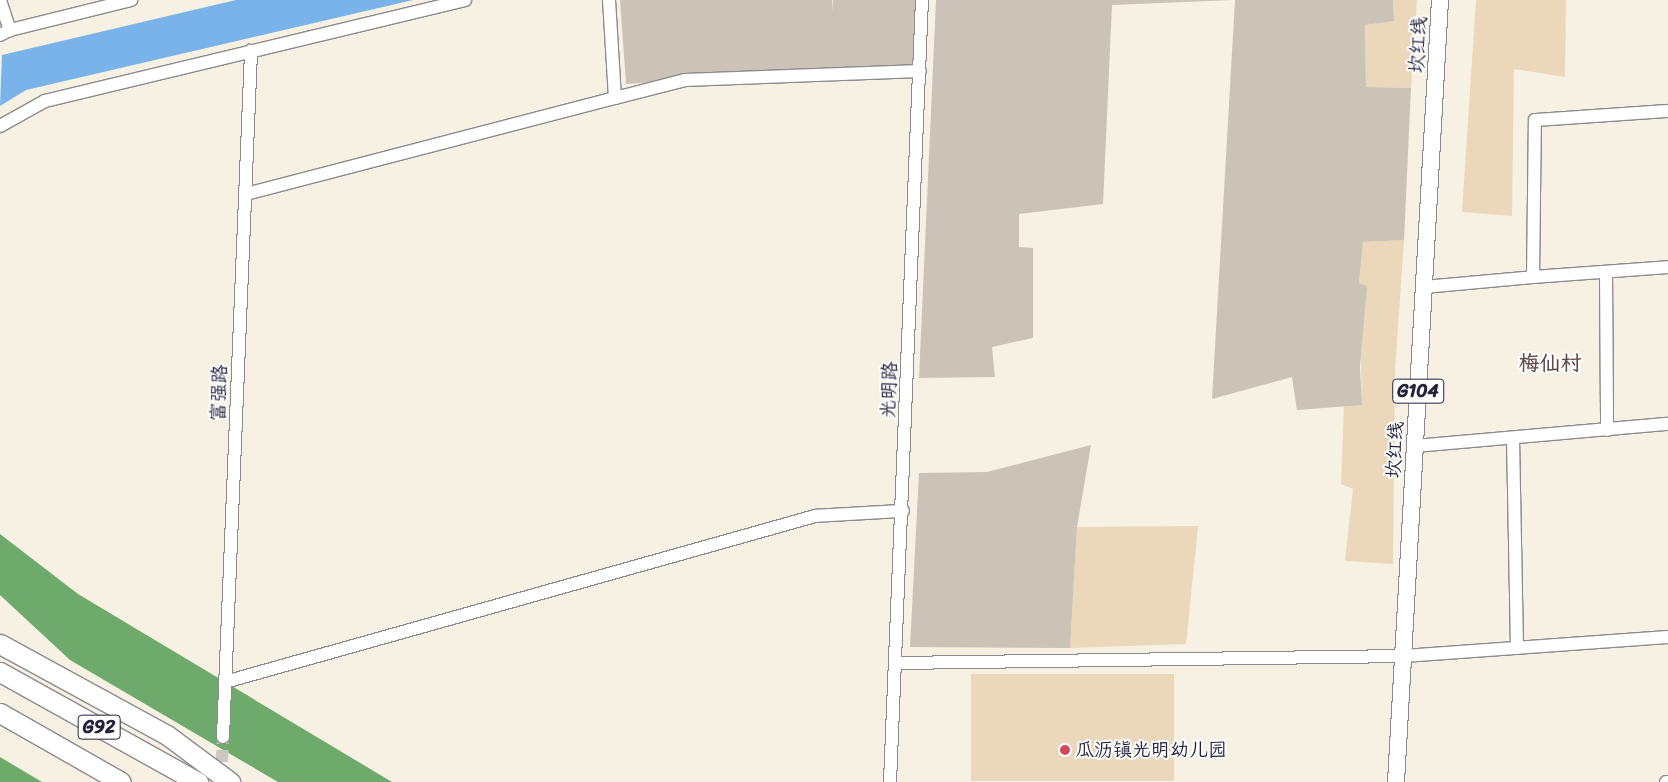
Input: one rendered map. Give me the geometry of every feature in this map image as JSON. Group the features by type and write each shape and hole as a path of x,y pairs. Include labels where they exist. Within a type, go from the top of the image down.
{"highway":[{"path":"4,644 167,734 230,782"},
{"name":"G92","path":"0,672 198,782"},
{"name":"G92","path":"0,713 121,782"}],"main road":[{"name":"坎红线","path":"1396,782 1440,0"}],"street":[{"path":"0,0 5,32 132,0"},
{"path":"0,126 45,101 465,0"},
{"path":"609,0 615,98"},
{"name":"光明路","path":"890,782 897,663 922,0"},
{"name":"富强路","path":"223,737 251,51"},
{"path":"246,194 685,80 920,71"},
{"path":"1533,277 1535,120 1668,111"},
{"path":"1424,287 1668,267"},
{"path":"1606,272 1607,430"},
{"path":"1415,446 1668,424"},
{"path":"1512,438 1517,648"},
{"path":"226,682 815,516 903,511"},
{"path":"897,663 1403,656 1668,637"}],"shaded area":[{"path":"620,0 832,0 832,11 833,0 922,0 920,71 824,71 626,84"},
{"path":"936,0 1233,0 1112,5 1103,204 1019,214 1019,247 1033,248 1033,338 992,347 995,377 919,378"},
{"path":"1235,0 1393,0 1394,21 1365,25 1366,87 1411,88 1404,240 1363,242 1359,283 1367,286 1360,367 1362,405 1297,410 1292,377 1212,399"},
{"path":"1393,0 1417,0 1411,88 1366,87 1365,25 1394,21"},
{"path":"1476,0 1566,0 1565,77 1514,69 1512,216 1462,212"},
{"path":"1404,240 1395,371 1393,564 1345,561 1353,489 1341,484 1344,405 1362,405 1359,283 1363,242"},
{"path":"1091,445 1077,527 1070,648 910,647 919,473 987,472"},
{"path":"1198,526 1186,644 1070,648 1077,527"},
{"name":"瓜沥镇光明幼儿园","path":"971,674 1174,674 1174,781 971,781"}],"green space":[{"path":"0,534 78,594 392,782 278,782 70,660 0,595"},
{"path":"0,757 42,782 0,782"}],"water":[{"path":"236,0 413,0 26,90 0,106 2,55"}],"tunnel":[{"path":"221,780 223,737"}],"place":[{"name":"瓜沥镇光明幼儿园","path":"1065,750"}],"district":[{"name":"梅仙村","path":"1550,363"}]}
